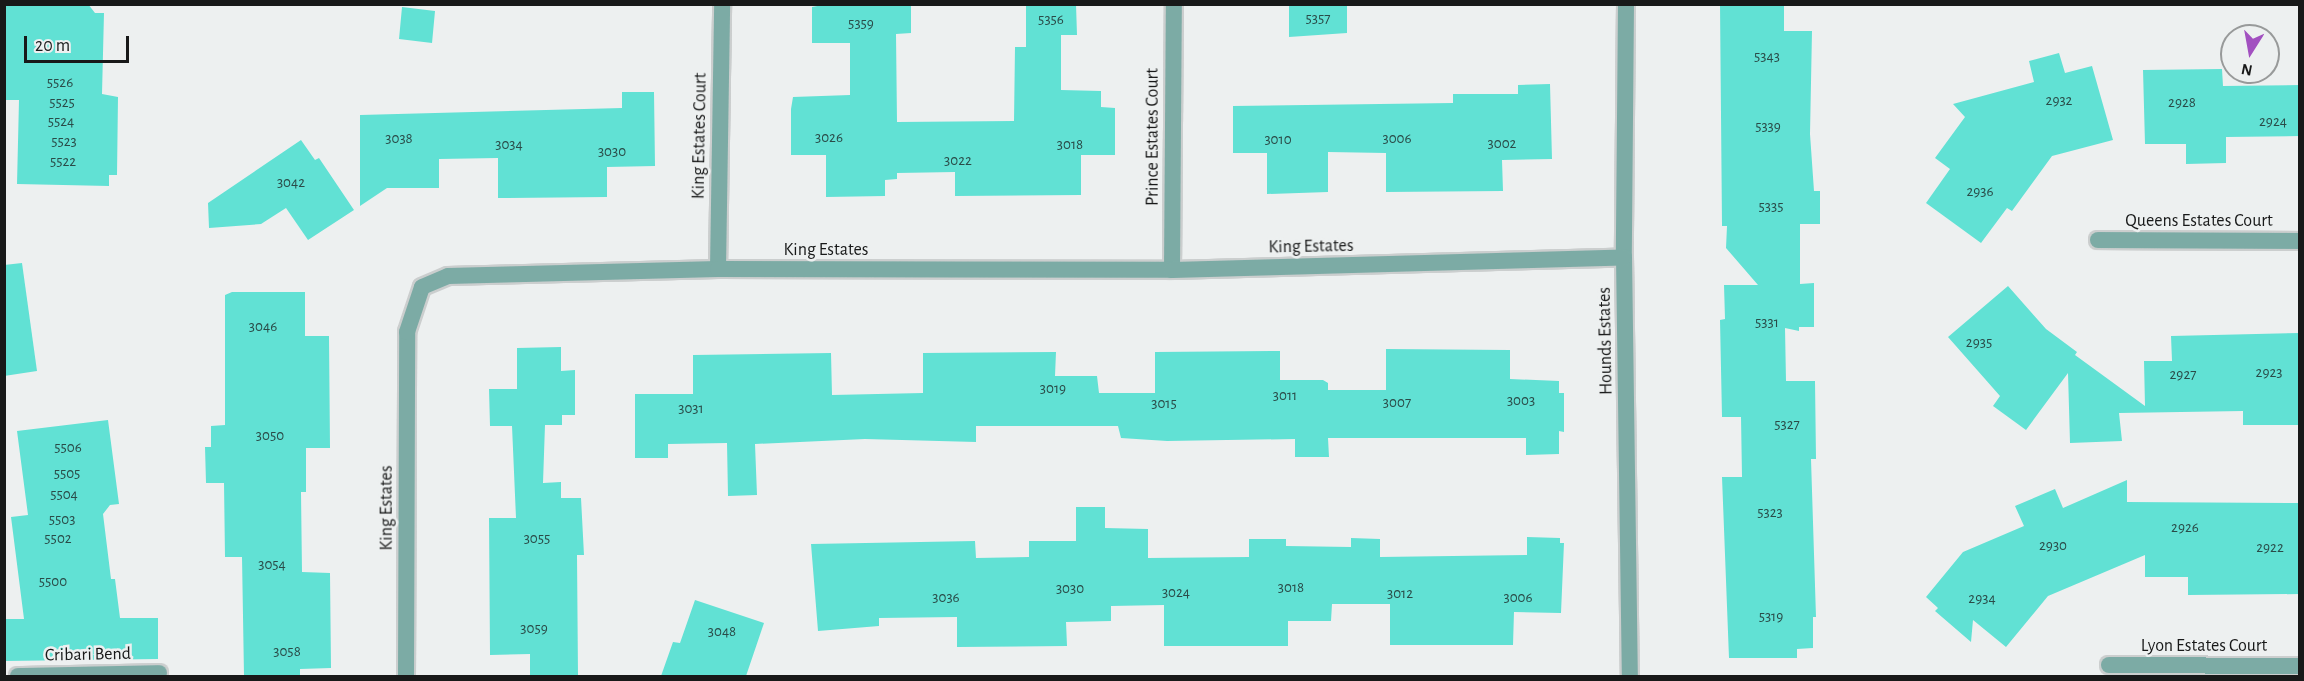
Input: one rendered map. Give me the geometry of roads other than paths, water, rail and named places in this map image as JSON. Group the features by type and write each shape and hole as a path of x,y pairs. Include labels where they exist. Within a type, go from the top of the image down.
{"street":[{"name":"King Estates Court","path":"718,269 722,4"},
{"name":"Prince Estates Court","path":"1172,270 1174,4"},
{"name":"Hounds Estates","path":"1626,4 1624,257 1630,676"},
{"name":"Queens Estates Court","path":"2098,240 2300,242"},
{"name":"King Estates","path":"406,676 407,332 422,287 448,276 718,269 1172,270 1624,257"},
{"name":"Lyon Estates Court","path":"2109,665 2300,666"},
{"name":"Cribari Bend","path":"18,676 159,673"}]}
